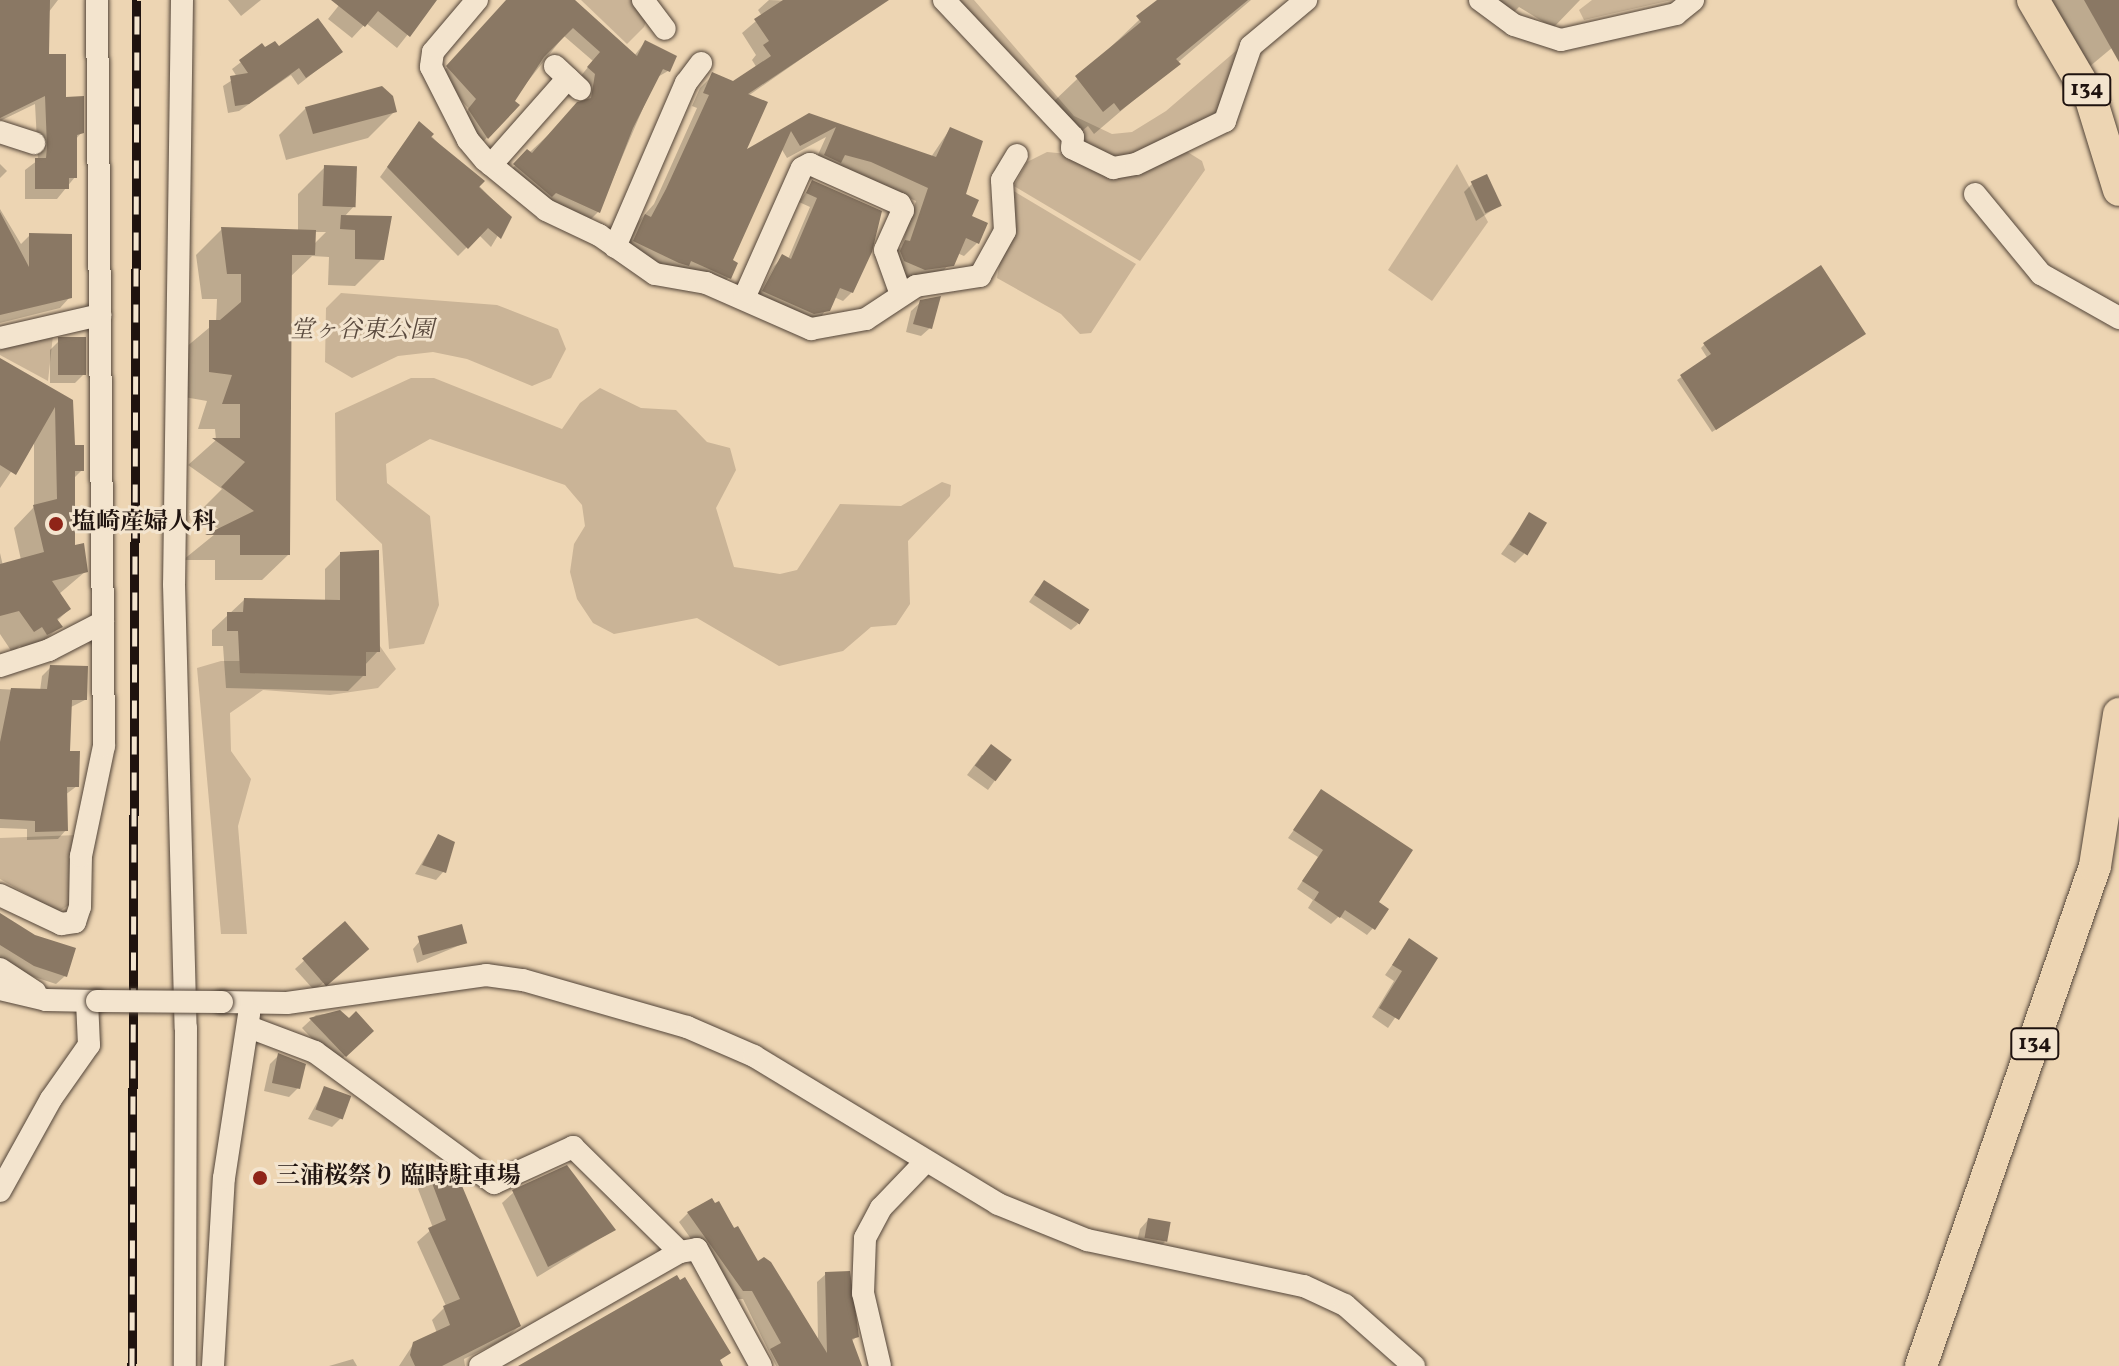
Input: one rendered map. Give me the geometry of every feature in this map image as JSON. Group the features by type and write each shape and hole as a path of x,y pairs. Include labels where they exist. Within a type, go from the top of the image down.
{"highway":[{"name":"134","path":"2033,0 2091,99 2119,190"},
{"name":"134","path":"1921,1366 2095,866 2119,714"}],"street":[{"path":"0,895 61,924 75,922 79,916 81,856 104,746 97,0"},
{"path":"182,0 174,628 184,885 185,1366"},
{"path":"477,0 433,52 431,67 468,140 491,165 546,210 615,247 655,274 706,283 793,323 827,329 866,319 900,292 980,276 1005,231 1002,180 1017,155"},
{"path":"643,0 665,29"},
{"path":"944,0 1073,137 1072,148 1113,168 1136,164 1225,121 1251,46 1306,0"},
{"path":"1480,0 1514,25 1561,40 1676,14 1693,0"},
{"path":"615,247 656,174 701,63"},
{"path":"491,165 568,78"},
{"path":"0,132 34,143"},
{"path":"744,298 802,168 810,164 900,204 903,210 885,250 900,292"},
{"path":"1975,194 2041,274 2119,318"},
{"path":"0,338 100,315"},
{"path":"0,666 49,650 103,622"},
{"path":"0,969 46,1000"},
{"path":"0,989 46,1000 287,1003 468,975 523,980 719,1038 998,1204 1087,1240 1304,1286 1345,1305 1414,1366"},
{"path":"0,1191 51,1099 89,1045 92,1001"},
{"path":"213,1366 224,1178 249,1027 249,1003"},
{"path":"249,1027 315,1052 494,1183 573,1147 680,1252"},
{"path":"880,1366 863,1293 865,1238 881,1208 926,1161"},
{"path":"480,1366 680,1252 697,1249 753,1363"}],"green space":[{"path":"581,0 632,0 647,19 644,27 627,44"},
{"path":"948,0 974,0 1074,116 1112,134 1132,132 1166,111 1244,44 1220,117 1123,163 1076,145"},
{"path":"1592,0 1672,0 1584,20 1579,10"},
{"path":"1186,151 1202,161 1205,170 1140,261 1014,186 1027,162 1047,152 1068,154 1087,166"},
{"path":"1457,164 1488,222 1432,301 1388,270"},
{"path":"1012,190 1136,264 1091,333 1080,334 1061,314 997,278"},
{"name":"堂ヶ谷東公園","path":"341,293 497,305 558,329 566,349 551,378 532,386 467,359 433,352 398,356 352,378 325,362 326,308"},
{"path":"53,335 48,381 0,355 0,348"},
{"path":"411,378 434,378 562,429 580,403 600,388 641,408 676,410 707,442 730,448 736,470 716,508 734,567 780,574 797,570 840,504 901,506 942,482 951,485 950,496 908,541 910,604 896,625 871,627 843,651 779,666 697,618 614,634 593,623 577,599 570,572 574,544 585,526 582,505 565,485 430,439 386,464 387,483 430,516 439,605 424,644 389,649 382,544 336,500 335,413"},
{"path":"375,639 396,669 378,688 330,695 263,690 230,713 231,751 251,779 238,826 247,934 221,934 197,668 221,661 272,661"},
{"path":"78,835 72,903 58,912 0,879 0,838"}],"building":[{"path":"0,0 50,0 49,54 66,54 66,97 84,96 84,133 77,135 77,178 69,178 69,189 35,189 35,158 46,158 45,96 0,118"},
{"path":"331,0 437,0 410,37 378,11 365,27"},
{"path":"506,0 575,0 637,56 645,40 677,56 670,72 663,69 633,128 600,213 556,193 552,197 513,164 527,149 532,153 577,102 591,98 595,74 587,67 600,52 573,28 544,57 515,101 520,105 488,139 468,109 476,99 446,66"},
{"path":"783,0 889,0 748,94 768,102 747,149 809,113 936,157 950,127 983,141 966,194 979,200 972,216 988,223 979,244 966,238 954,266 925,270 904,261 900,251 905,240 910,241 928,188 871,162 845,155 841,163 824,155 836,127 800,146 791,131 733,260 738,263 731,279 691,261 689,266 679,263 633,241 645,214 651,217 666,189 709,95 703,93 712,72 733,81 771,56 763,45 769,41 754,19"},
{"path":"1157,0 1248,0 1176,59 1181,64 1120,111 1114,103 1103,112 1075,76 1141,22 1136,16"},
{"path":"2084,0 2119,0 2119,62"},
{"path":"318,18 343,52 306,78 299,68 249,104 235,106 230,76 248,73 239,60 262,43 265,47 275,41 279,46"},
{"path":"382,86 393,96 397,112 313,134 305,107"},
{"path":"419,121 434,134 431,137 485,181 479,187 512,217 501,239 488,228 468,249 387,167"},
{"path":"324,165 357,166 356,207 323,206"},
{"path":"1487,174 1502,206 1485,213 1471,182"},
{"path":"812,180 882,211 872,252 853,293 840,288 830,311 814,314 762,291 782,254 791,259 817,198 806,193"},
{"path":"0,212 29,267 29,233 72,234 72,298 0,315"},
{"path":"341,215 392,216 384,260 355,259 355,230 340,229"},
{"path":"221,227 316,230 315,255 292,255 290,555 240,555 240,535 205,535 254,511 221,487 245,462 212,438 240,438 240,404 222,404 232,375 209,372 209,320 220,320 241,302 241,274 227,274"},
{"path":"1821,265 1866,334 1716,430 1680,375 1711,354 1703,343"},
{"path":"941,296 932,329 913,324 920,300"},
{"path":"58,337 86,337 86,375 58,375"},
{"path":"0,358 73,400 75,445 84,445 84,471 75,471 75,545 84,543 88,572 52,581 71,609 57,619 63,627 47,635 42,627 34,632 19,611 0,616 0,564 44,552 33,505 57,499 55,407 16,475 0,465"},
{"path":"1529,512 1547,523 1527,555 1509,545"},
{"path":"379,550 380,652 366,652 366,676 240,673 238,631 227,631 227,612 243,612 244,598 340,600 340,552"},
{"path":"1044,580 1089,609 1079,625 1034,595"},
{"path":"50,665 88,666 87,700 72,700 70,751 80,751 79,787 67,787 68,831 35,832 35,821 0,819 0,742 11,688 47,689"},
{"path":"991,744 1012,760 996,781 975,766"},
{"path":"1321,789 1413,850 1379,902 1389,909 1375,930 1345,910 1340,918 1314,900 1319,892 1302,881 1323,850 1293,830"},
{"path":"438,834 455,842 446,873 422,865"},
{"path":"0,913 35,935 76,948 67,977 34,966 0,945"},
{"path":"345,921 369,949 326,986 302,958"},
{"path":"462,924 467,943 423,955 418,936"},
{"path":"1409,938 1438,958 1399,1020 1379,1008 1402,971 1392,965"},
{"path":"340,1010 349,1018 356,1011 374,1031 346,1057 309,1018"},
{"path":"278,1053 306,1064 300,1089 272,1083"},
{"path":"324,1086 351,1096 343,1119 315,1109"},
{"path":"567,1165 616,1230 548,1267 512,1190"},
{"path":"449,1167 457,1174 521,1326 442,1366 415,1366 410,1355 413,1342 450,1325 443,1306 460,1299 428,1228 446,1220 429,1175"},
{"path":"712,1198 715,1203 719,1201 734,1228 738,1226 758,1261 764,1257 771,1262 827,1353 825,1272 850,1271 859,1337 852,1339 862,1366 779,1366 770,1349 781,1343 752,1291 743,1291 687,1212"},
{"path":"1148,1218 1171,1222 1167,1242 1145,1238"},
{"path":"677,1275 680,1280 685,1277 731,1353 720,1360 723,1366 518,1366"}],"railway":[{"path":"132,1366 137,0"}],"place":[{"name":"塩崎産婦人科","path":"56,524"},
{"name":"三浦桜祭り 臨時駐車場","path":"260,1178"}]}
